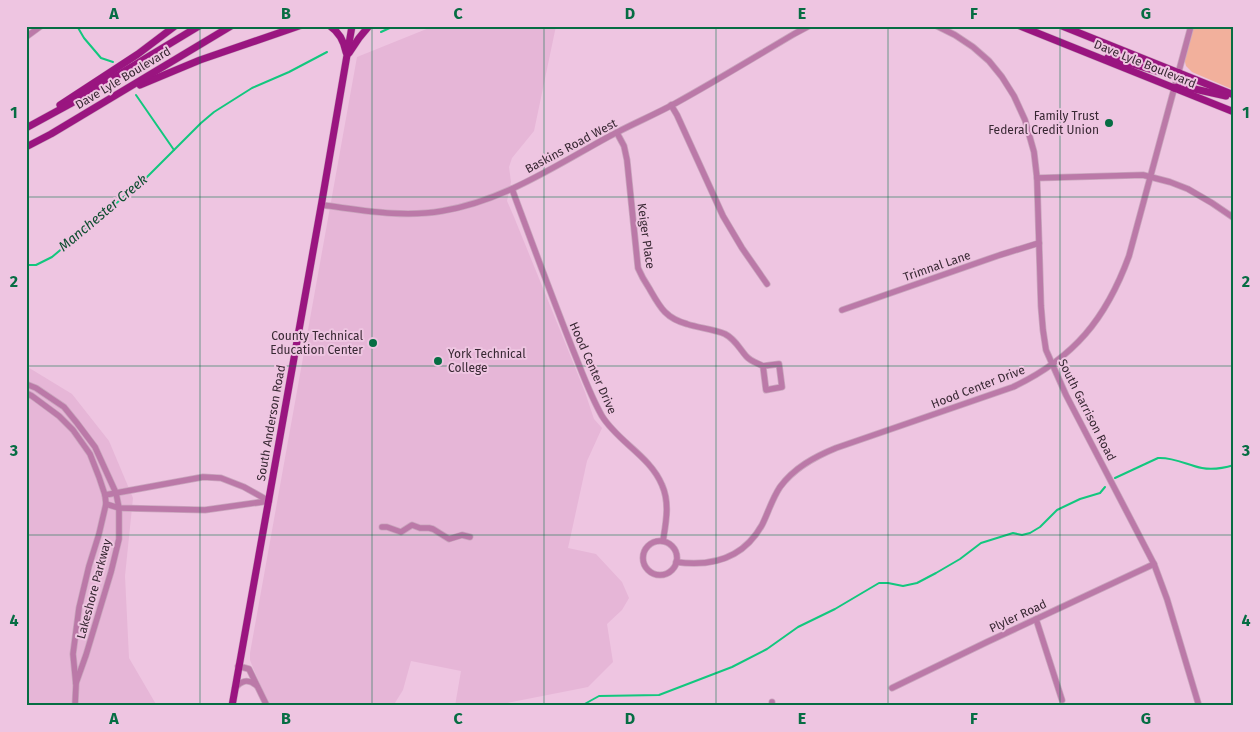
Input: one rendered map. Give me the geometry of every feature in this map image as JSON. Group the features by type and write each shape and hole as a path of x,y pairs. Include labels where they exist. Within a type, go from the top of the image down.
{"main road":[{"path":"27,127 138,54 175,26"},
{"name":"Dave Lyle Boulevard","path":"27,127 70,104 199,26"},
{"name":"Dave Lyle Boulevard","path":"26,147 51,134 230,26"},
{"path":"115,96 188,65 299,26"},
{"path":"330,26 342,40 347,58"},
{"name":"South Anderson Road","path":"232,706 322,205 352,26"},
{"path":"347,58 369,26"},
{"name":"Dave Lyle Boulevard","path":"1020,26 1234,112"},
{"name":"Dave Lyle Boulevard","path":"1062,26 1178,76 1234,96"},
{"path":"1069,46 1178,76"},
{"path":"1174,88 1181,86 1234,96"}],"street":[{"path":"26,37 41,26"},
{"name":"Baskins Road West","path":"322,205 381,213 420,214 463,207 499,195 617,132 671,106 809,26"},
{"name":"South Garrison Road","path":"936,26 954,35 989,61 1014,96 1026,120 1034,152 1037,178 1043,330 1046,350 1066,395 1154,564 1167,599 1199,706"},
{"name":"Hood Center Drive","path":"676,562 688,564 710,563 724,559 744,547 761,528 781,487 800,466 836,448 1006,390 1052,365 1075,346 1097,321 1114,292 1129,256 1191,26"},
{"path":"671,106 723,216 767,284"},
{"name":"Keiger Place","path":"617,132 624,146 627,160 638,268 658,305 668,316 675,320 724,334 735,342 746,356 763,366 779,364 782,387 766,390 763,366"},
{"path":"1037,178 1143,175 1188,189 1234,218"},
{"name":"Hood Center Drive","path":"512,189 558,313 596,404 608,425 648,465 662,484 667,509 663,541"},
{"name":"Trimnal Lane","path":"842,310 1039,243"},
{"name":"Lakeshore Parkway","path":"26,384 36,388 64,407 77,422 95,448 116,493 119,508 118,539 111,572 76,685"},
{"name":"Lakeshore Parkway","path":"26,393 59,416 73,430 90,454 100,478 106,504 79,608 73,654 76,685 75,706"},
{"path":"104,496 203,477 221,478 244,487 269,501"},
{"path":"106,504 119,508 205,510 269,501"},
{"path":"382,527 388,527 401,532 412,525 422,529 433,529 449,539 462,535 470,537"},
{"path":"663,541 672,546 676,551 676,562 670,571 660,575 650,572 644,562 644,551 652,543 663,541"},
{"name":"Plyler Road","path":"892,688 1154,564"},
{"path":"1036,620 1062,700"},
{"path":"238,666 248,669 267,706"},
{"path":"235,688 245,681 252,682 257,687"}],"shaded area":[{"name":"York Technical College","path":"434,26 556,26 534,131 512,158 509,167 511,182 507,201 585,392 594,419 602,428 587,461 568,548 596,554 622,582 629,598 622,610 607,624 613,662 588,687 492,706 455,706 461,671 411,661 403,690 393,706 270,706 253,668 250,653 357,57"},
{"path":"1193,26 1234,26 1234,90 1192,72 1186,66 1184,58"},
{"path":"26,366 72,394 109,441 133,498 125,576 129,658 157,706 26,706"}],"waterway":[{"path":"77,26 84,38 101,58 113,62"},
{"name":"Manchester Creek","path":"381,32 394,26"},
{"name":"Manchester Creek","path":"136,95 174,150 214,112 252,88 289,72 327,52"},
{"name":"Manchester Creek","path":"26,265 36,265 52,257 144,180 174,150"},
{"path":"1115,478 1158,458 1170,459 1206,469 1234,465"},
{"path":"581,706 599,696 659,695 732,667 767,649 798,627 835,609 879,583 903,586 917,583 960,559 981,543 1013,533 1022,535 1030,533 1040,527 1057,510 1080,499 1100,493 1105,487"}],"place":[{"name":"Family Trust Federal Credit Union","path":"1109,123"},
{"name":"County Technical Education Center","path":"373,343"},
{"name":"York Technical College","path":"438,361"}]}
